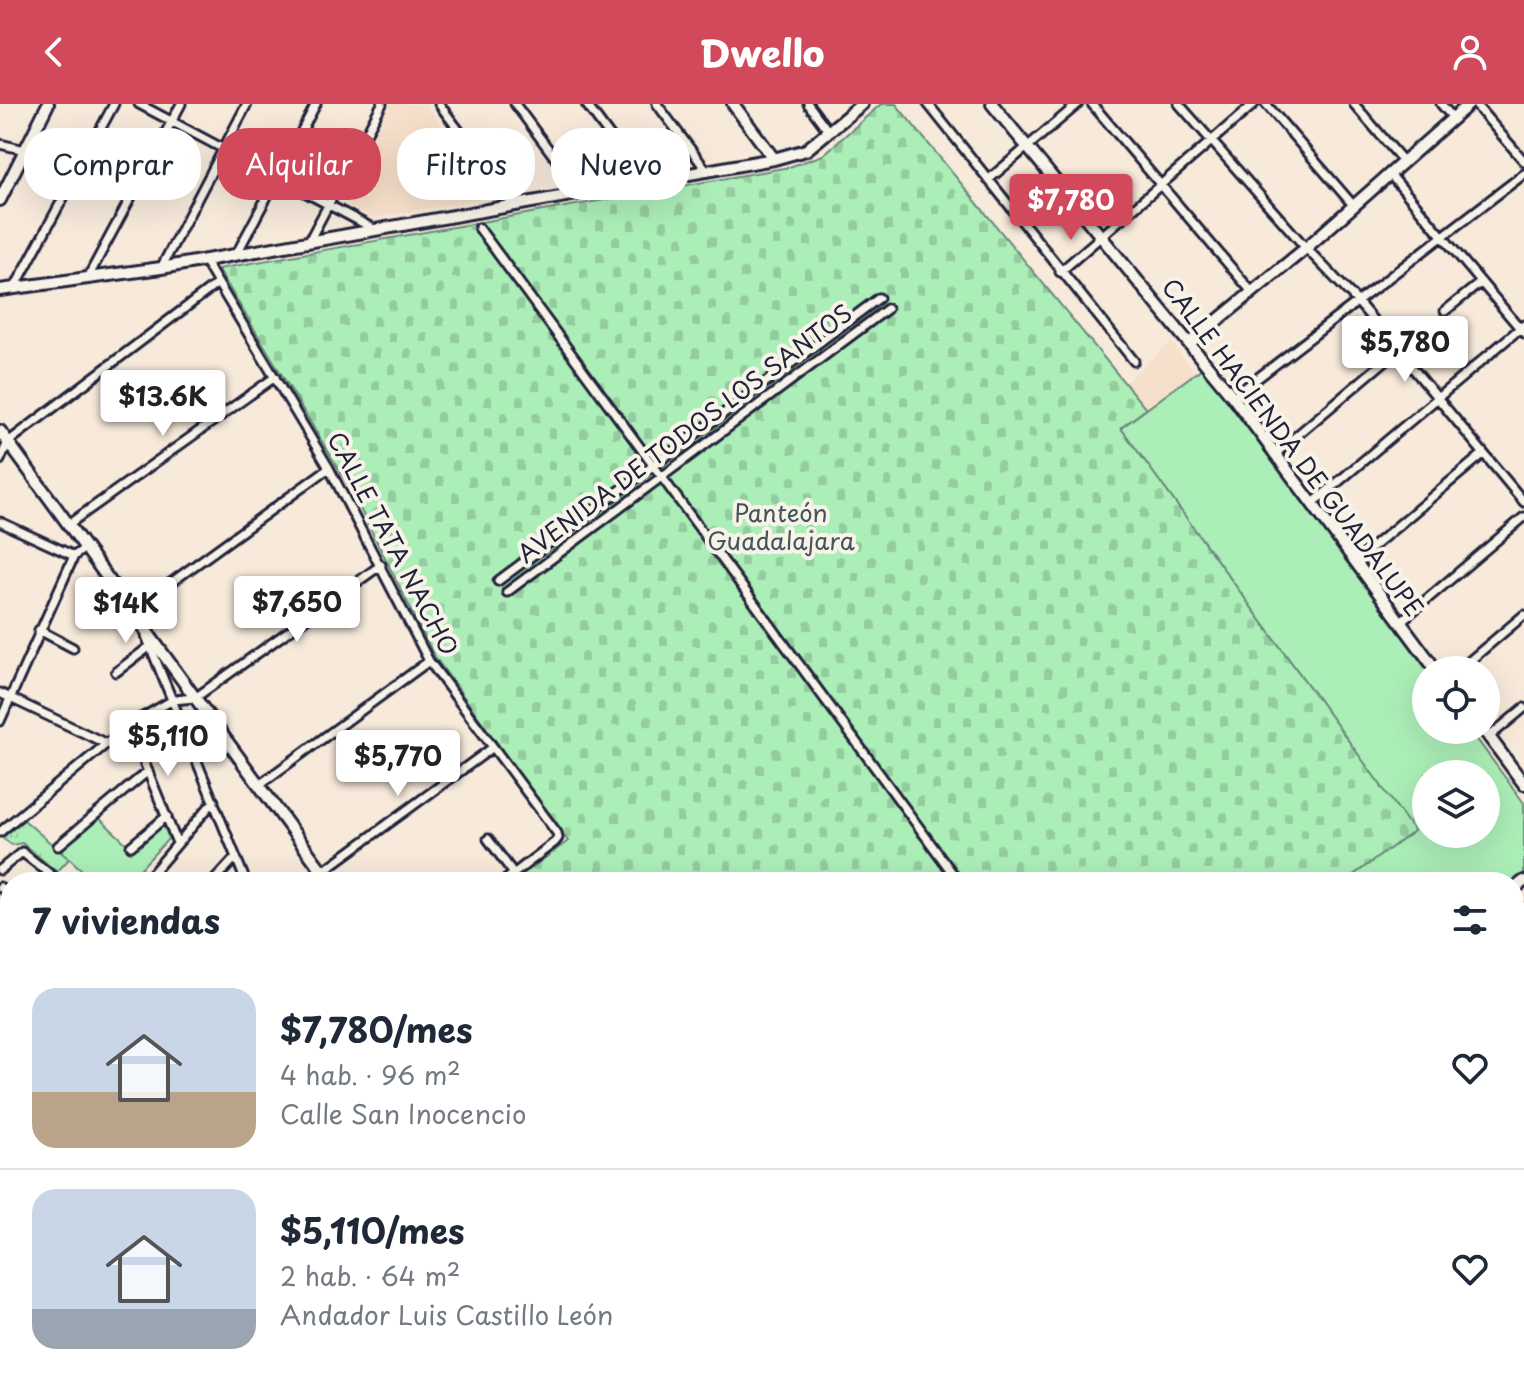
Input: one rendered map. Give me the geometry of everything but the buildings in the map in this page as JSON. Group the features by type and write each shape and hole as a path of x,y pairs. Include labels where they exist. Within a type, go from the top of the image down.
{"street":[{"path":"14,289 114,104"},
{"path":"139,104 217,147"},
{"path":"87,279 181,104"},
{"path":"234,128 247,104"},
{"path":"303,128 316,104"},
{"path":"309,241 382,104"},
{"path":"439,104 515,205"},
{"path":"515,104 551,153"},
{"path":"586,104 604,128"},
{"path":"657,104 706,170"},
{"path":"733,104 774,159"},
{"path":"808,104 829,132"},
{"path":"690,173 774,159 806,150 862,104"},
{"path":"928,104 1134,361"},
{"name":"CALLE HACIENDA DE GUADALUPE","path":"992,104 1233,397 1426,656"},
{"path":"988,180 1078,104"},
{"path":"1092,104 1252,292"},
{"path":"1179,104 1357,301 1524,502"},
{"path":"1060,272 1254,104"},
{"path":"1266,104 1353,205"},
{"path":"1354,104 1403,161"},
{"path":"1441,104 1453,118"},
{"path":"1190,343 1306,248 1469,104"},
{"path":"1475,104 1524,161"},
{"path":"35,128 45,105"},
{"path":"0,144 24,150"},
{"path":"1,194 24,152"},
{"path":"161,268 217,161"},
{"path":"1312,504 1523,329 1480,283 1389,173"},
{"path":"1233,397 1524,174"},
{"path":"0,290 161,268 551,198"},
{"path":"236,255 265,200"},
{"path":"319,200 376,230"},
{"path":"479,228 952,872"},
{"name":"CALLE TATA NACHO","path":"204,260 329,468 429,661 558,838 516,872"},
{"path":"0,460 8,442 218,283"},
{"path":"1445,311 1480,283"},
{"name":"AVENIDA DE TODOS LOS SANTOS","path":"498,581 879,298"},
{"name":"AVENIDA DE TODOS LOS SANTOS","path":"507,592 887,309"},
{"path":"1275,454 1398,350"},
{"path":"69,524 275,377"},
{"path":"0,431 322,872 492,748"},
{"path":"1356,561 1483,454"},
{"path":"132,611 329,468"},
{"path":"1400,622 1524,517"},
{"path":"0,522 74,556"},
{"path":"0,721 74,556 85,548"},
{"path":"0,832 129,725 173,700 195,698 381,565"},
{"path":"1476,656 1524,615"},
{"path":"39,630 73,648"},
{"path":"116,672 153,644"},
{"path":"153,644 242,872"},
{"path":"259,785 429,661"},
{"path":"0,693 107,744"},
{"path":"1500,724 1524,708"},
{"path":"129,725 177,843"},
{"path":"1494,744 1524,784"},
{"path":"58,846 148,771"},
{"path":"153,872 214,801"},
{"path":"131,846 167,816"},
{"path":"488,839 513,872"},
{"path":"0,870 22,852 47,872"},
{"path":"222,872 236,857"}],"shaded area":[{"path":"390,104 426,104 443,128 397,128 397,200 476,200 373,218 340,200 381,200 381,128 378,128"},
{"path":"1171,342 1196,373 1146,409 1125,383"}],"green space":[{"name":"Panteón Guadalajara","path":"881,104 896,104 1146,409 1121,428 1412,827 1412,833 1358,872 526,872 568,841 435,657 347,483 218,269 604,200 690,200 690,185 789,167 823,155"},
{"path":"1205,366 1417,656 1412,656 1412,744 1480,744 1492,760 1412,760 1412,828 1121,428"},
{"path":"1500,771 1524,803 1524,872 1358,872 1412,832 1412,848 1500,848"},
{"path":"97,816 131,848 163,821 169,838 137,872 84,872 58,848"},
{"path":"24,820 69,859 57,872 22,843 12,845 2,838"}]}
